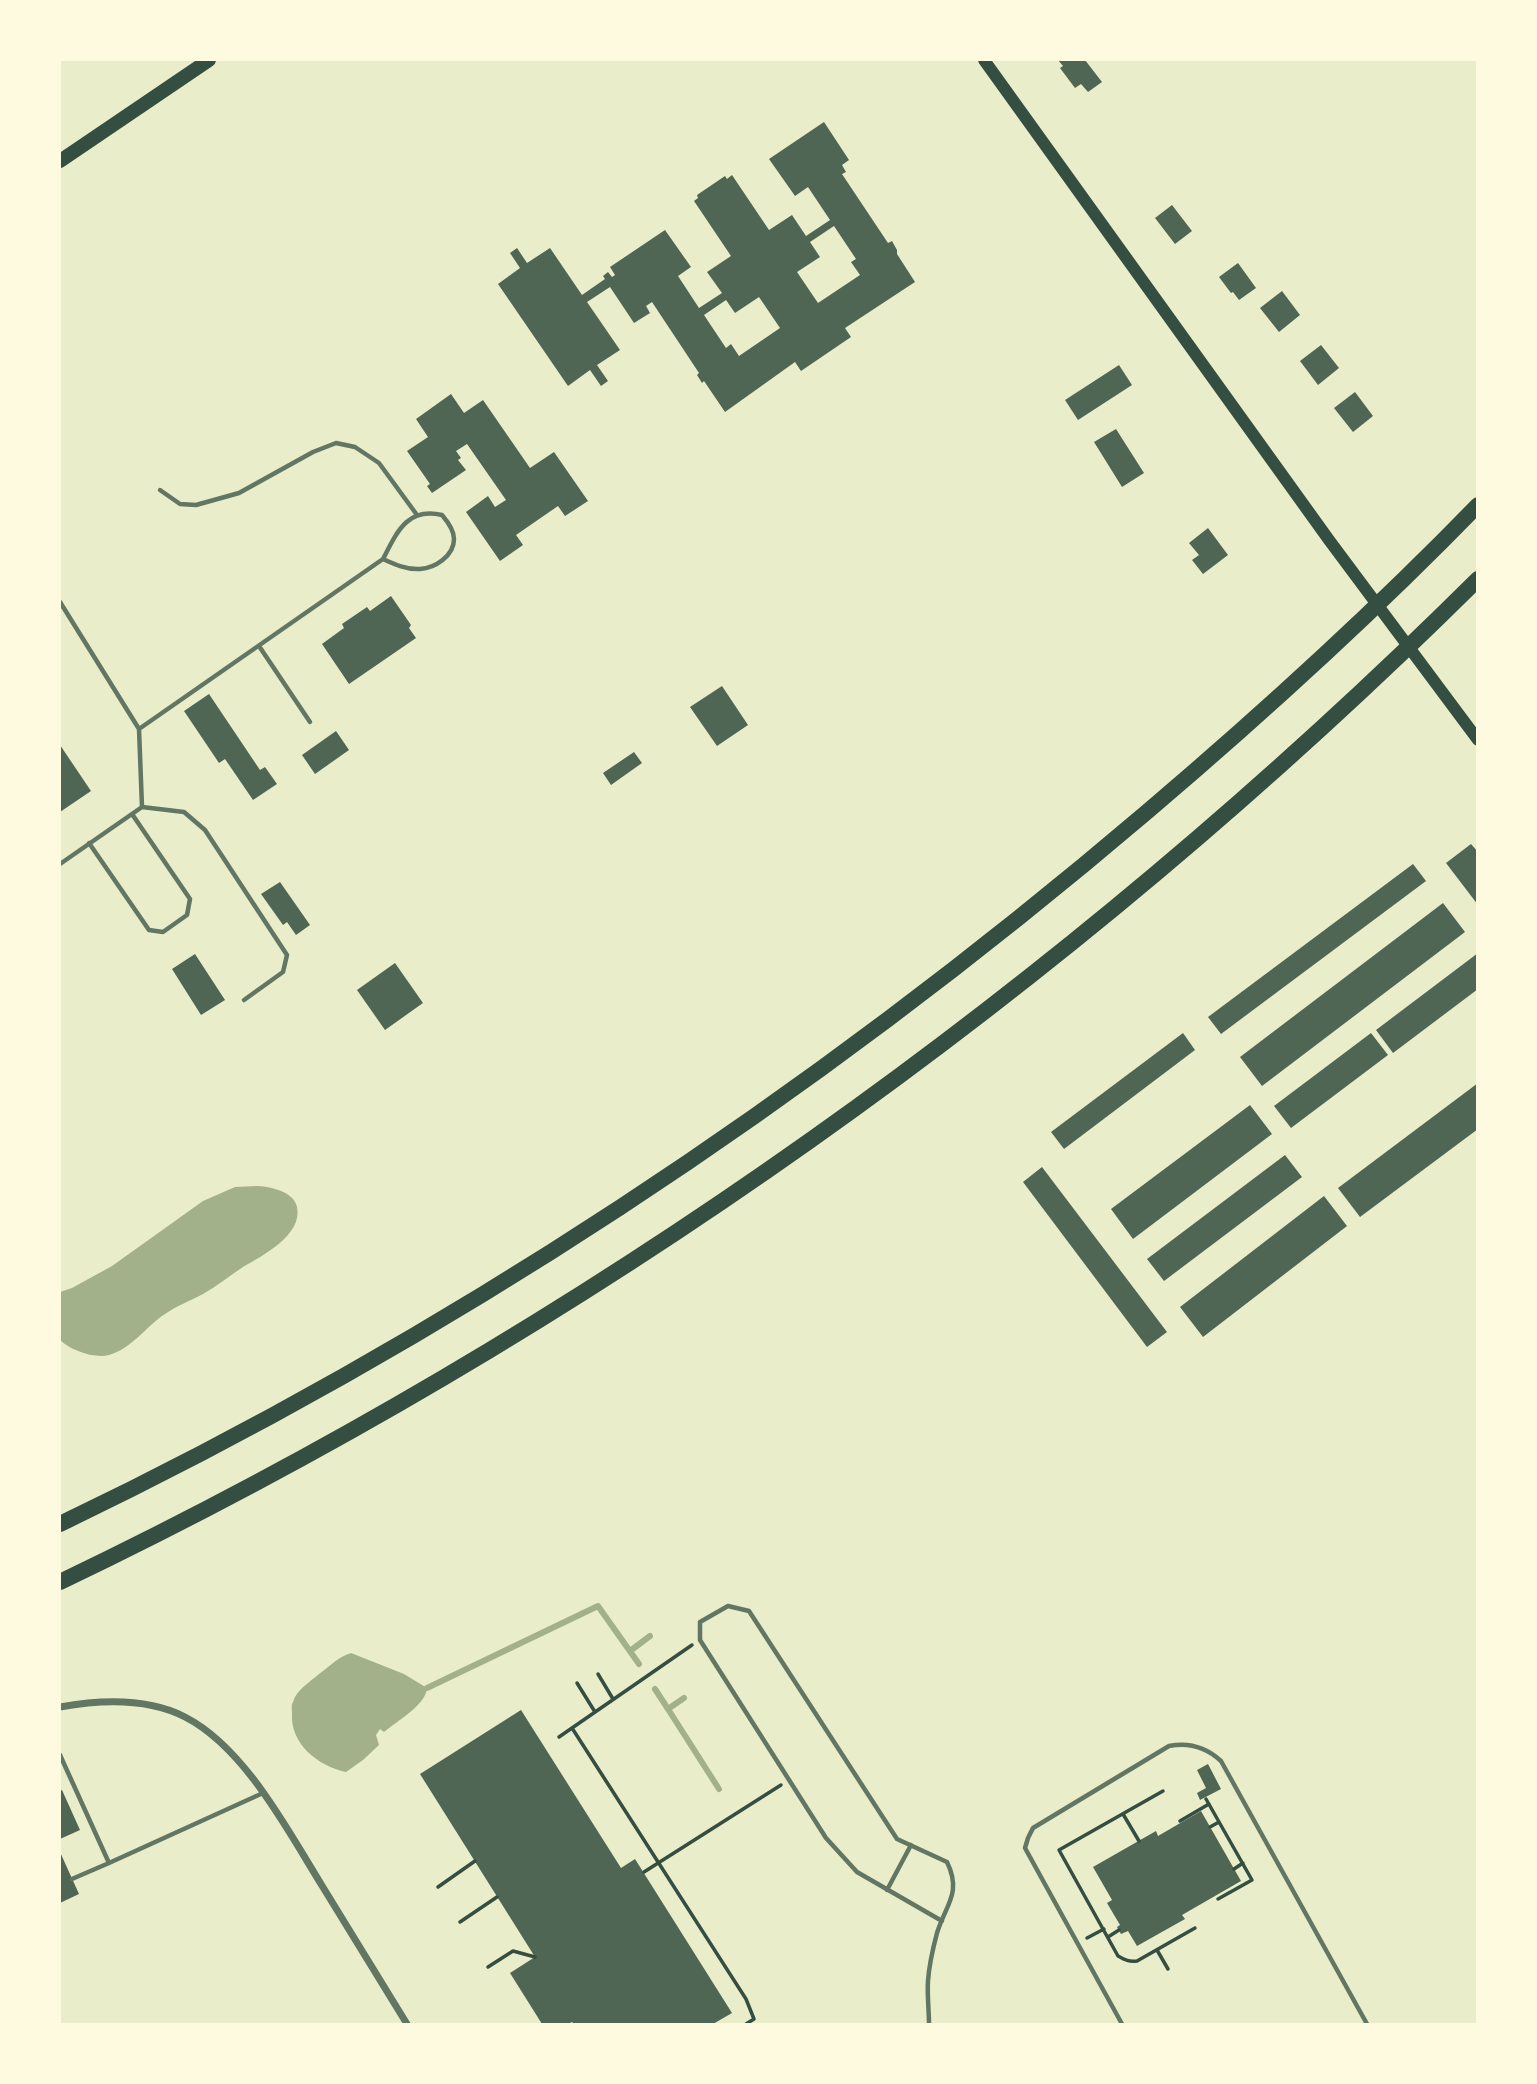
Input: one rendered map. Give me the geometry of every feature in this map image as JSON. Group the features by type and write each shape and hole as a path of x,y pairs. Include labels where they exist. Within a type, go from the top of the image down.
{"highway":[{"path":"60,1524 196,1457 394,1347 596,1222 746,1123 905,1008 1042,900 1220,749 1340,641 1478,505"},
{"path":"60,1582 191,1517 415,1394 559,1307 771,1168 918,1062 1103,918 1235,805 1370,683 1478,579"}],"main road":[{"path":"60,161 208,60"},
{"path":"984,60 1329,540 1478,740"}],"street":[{"path":"60,1707 84,1703 129,1703 156,1708 184,1717 214,1737 264,1793 407,2025"}],"lane":[{"path":"159,491 180,504 196,505 239,493 313,452 336,443 355,447 379,463 417,515"},
{"path":"139,729 383,559 396,534 406,522 417,515 430,512 442,515 450,526 454,540 450,554 434,566 419,569 400,566 383,559"},
{"path":"60,602 139,729 142,807"},
{"path":"259,646 310,722"},
{"path":"60,864 142,807 184,812 205,830 288,955 283,972 244,1000"},
{"path":"89,843 149,930 163,932 187,915 190,899 132,814"},
{"path":"929,2025 928,1981 937,1934 954,1892 954,1876 947,1862 897,1839 749,1611 728,1606 700,1622 700,1640 826,1838 857,1872 942,1921"},
{"path":"1122,2025 1026,1848 1029,1833 1033,1828 1169,1746 1177,1745 1198,1746 1221,1761 1367,2025"},
{"path":"60,1755 109,1863"},
{"path":"72,1880 264,1793"},
{"path":"887,1889 911,1845"}],"path":[{"path":"559,1737 700,1640"},
{"path":"598,1674 613,1699"},
{"path":"577,1683 595,1712"},
{"path":"572,1728 746,1999 754,2020 746,2025"},
{"path":"644,1872 789,1780"},
{"path":"1163,1791 1059,1850 1118,1956 1130,1962 1137,1961 1195,1928"},
{"path":"1206,1799 1252,1880 1218,1899"},
{"path":"1180,1821 1209,1804"},
{"path":"1122,1814 1139,1841"},
{"path":"1210,1827 1219,1822"},
{"path":"438,1887 475,1861"},
{"path":"1234,1869 1243,1863"},
{"path":"460,1922 497,1897"},
{"path":"1078,1944 1104,1929"},
{"path":"1108,1937 1119,1930"},
{"path":"1157,1950 1168,1969"},
{"path":"488,1967 513,1951 535,1957"}],"shaded area":[{"path":"258,1186 287,1194 297,1207 294,1227 270,1251 208,1291 169,1311 118,1352 103,1356 90,1355 60,1340 60,1292 112,1266 203,1201 235,1187"},
{"path":"351,1653 404,1674 427,1688 422,1700 410,1712 384,1732 380,1729 376,1735 379,1745 346,1772 325,1765 301,1744 293,1724 292,1706 304,1686 338,1659"}],"building":[{"path":"1058,60 1085,60 1102,82 1088,92 1081,84 1075,88 1060,68 1063,66"},
{"path":"824,122 849,160 842,165 846,172 842,174 888,243 892,241 915,282 845,328 851,337 801,371 795,362 725,412 704,381 702,383 697,375 699,373 652,302 646,306 650,313 634,323 610,287 587,302 620,350 597,365 608,381 601,386 590,370 568,386 498,284 520,268 510,253 517,248 527,263 550,248 582,295 605,279 603,276 608,272 612,277 615,275 610,267 665,230 691,267 678,276 699,308 722,293 707,272 731,256 694,201 698,198 697,195 725,176 727,179 732,175 769,230 792,215 806,236 830,220 808,187 795,196 769,159","holes":["834,226 856,259 851,262 860,275 818,303 797,272 820,257 810,242","759,297 780,328 739,356 731,344 726,348 704,315 726,300 735,313"]},
{"path":"1172,205 1192,231 1175,244 1155,218"},
{"path":"1238,263 1256,288 1239,300 1219,277"},
{"path":"1282,291 1300,315 1279,332 1260,308"},
{"path":"1321,345 1339,368 1318,385 1300,361"},
{"path":"1119,365 1132,385 1078,420 1065,400"},
{"path":"1355,392 1373,416 1353,432 1334,408"},
{"path":"451,394 464,413 483,400 530,468 554,452 588,501 565,516 558,506 516,535 523,545 500,561 466,512 488,496 495,507 506,500 467,444 456,451 461,458 458,460 466,470 432,493 427,486 430,484 407,451 428,437 416,419"},
{"path":"1116,429 1144,473 1122,487 1094,442"},
{"path":"1208,528 1228,555 1203,574 1192,560 1199,555 1189,543"},
{"path":"391,596 411,625 409,628 416,638 349,684 322,644 344,628 342,624 367,607 370,611"},
{"path":"722,686 748,725 717,746 690,707"},
{"path":"209,694 260,770 265,767 277,784 253,800 225,759 219,763 184,711"},
{"path":"336,731 349,750 315,774 302,755"},
{"path":"60,745 91,791 60,812"},
{"path":"634,752 642,763 611,785 603,773"},
{"path":"1471,844 1478,852 1478,905 1446,863"},
{"path":"1413,864 1426,881 1221,1034 1208,1017"},
{"path":"280,882 310,925 296,935 287,922 283,925 261,894"},
{"path":"1443,903 1465,932 1262,1086 1240,1057"},
{"path":"1478,953 1478,989 1393,1053 1376,1030"},
{"path":"195,954 225,1000 201,1015 172,969"},
{"path":"395,963 423,1003 385,1030 357,990"},
{"path":"1183,1033 1195,1050 1064,1149 1051,1132"},
{"path":"1371,1033 1388,1055 1291,1128 1274,1106"},
{"path":"1478,1083 1478,1129 1360,1217 1338,1188"},
{"path":"1250,1105 1272,1134 1133,1239 1111,1209"},
{"path":"1285,1155 1302,1177 1164,1281 1147,1259"},
{"path":"1042,1167 1167,1332 1147,1347 1023,1182"},
{"path":"1324,1196 1347,1226 1203,1337 1180,1307"},
{"path":"521,1710 621,1868 635,1859 732,2013 713,2024 542,2024 510,1973 535,1957 420,1774"},
{"path":"1208,1764 1221,1789 1200,1800 1197,1793 1206,1788 1197,1770"},
{"path":"62,1790 80,1830 60,1839 60,1791"},
{"path":"1201,1811 1241,1881 1182,1915 1185,1919 1137,1946 1128,1931 1121,1934 1117,1927 1120,1925 1107,1903 1112,1900 1093,1867 1156,1831 1158,1836"},
{"path":"60,1852 79,1894 60,1903"}],"waterway":[{"path":"427,1688 598,1606 639,1664"},
{"path":"630,1651 650,1636"},
{"path":"655,1689 668,1709 684,1698"},
{"path":"668,1709 719,1789"}]}
